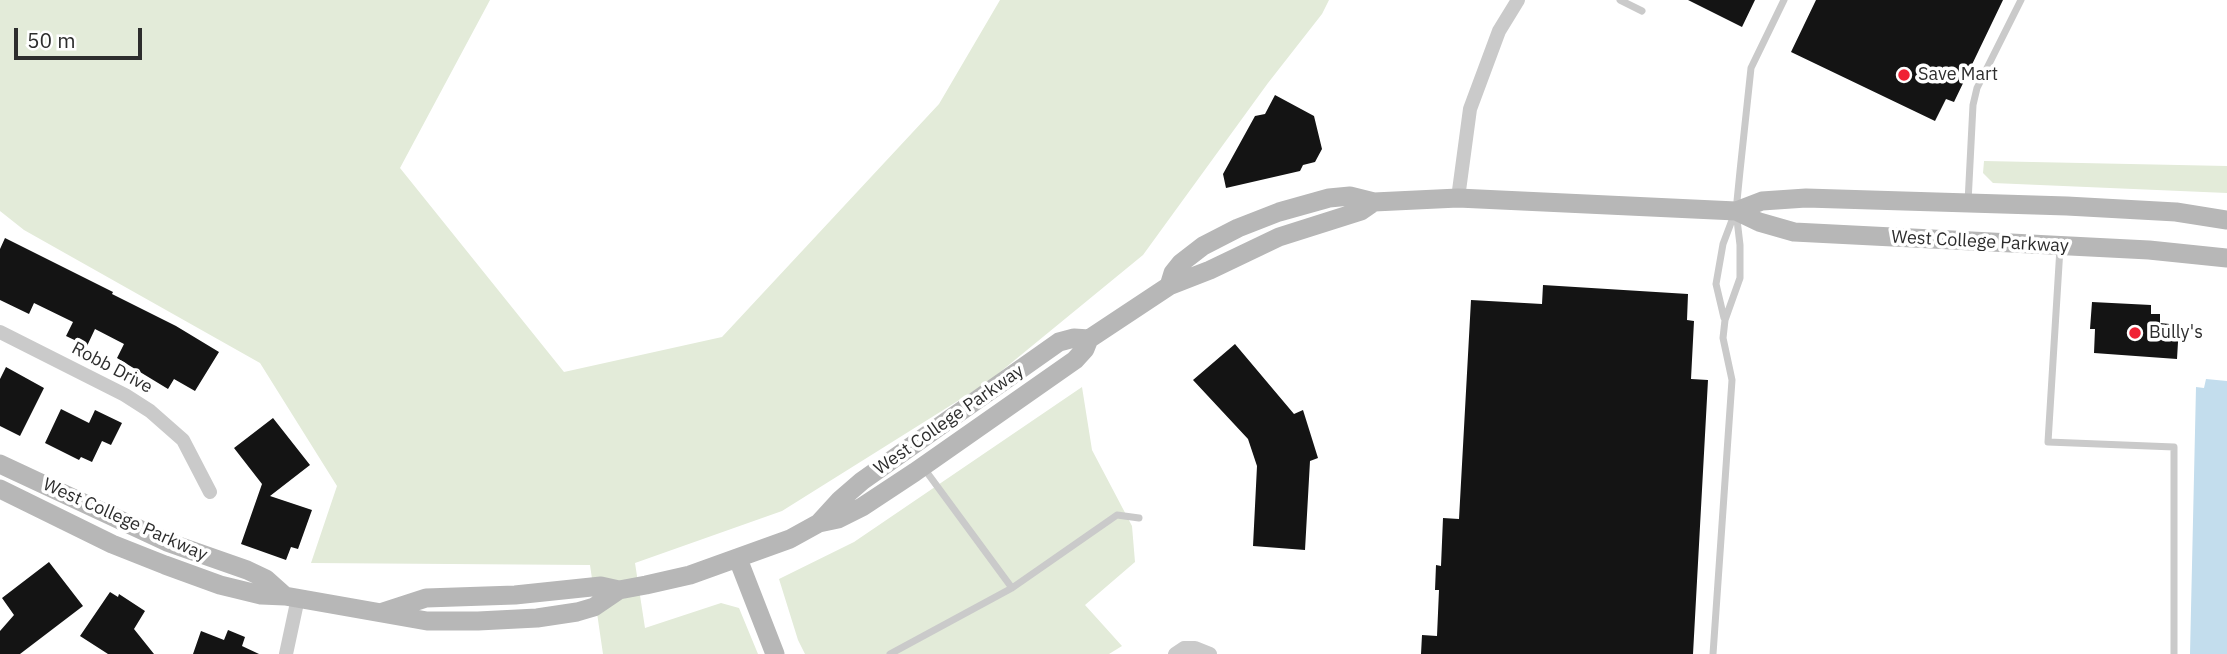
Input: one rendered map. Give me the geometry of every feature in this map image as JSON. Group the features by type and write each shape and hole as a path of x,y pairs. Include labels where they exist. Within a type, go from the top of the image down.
{"street":[{"path":"1458,198 1470,109 1499,31 1518,0"},
{"name":"West College Parkway","path":"819,523 838,519 862,507 923,467 1076,360 1089,340 1169,286 1279,237 1361,211 1374,202 1458,198 1736,211 1759,222 1794,232 2149,250 2227,258"},
{"name":"West College Parkway","path":"1736,211 1762,201 1806,198 2176,212 2227,220"},
{"name":"Robb Drive","path":"0,332 125,395 150,411 184,440 210,492"},
{"name":"West College Parkway","path":"0,489 112,544 220,584 261,595 292,597 383,612 426,597 515,595 601,586 619,590 690,575 790,539 819,523 862,481 1059,342 1074,338 1089,340"},
{"name":"West College Parkway","path":"0,464 167,542 247,570 292,597"},
{"path":"738,559 775,654"},
{"path":"286,654 292,597"},
{"path":"1175,654 1184,648 1195,648 1210,654"}],"lane":[{"path":"1620,0 1642,11"},
{"path":"1713,654 1732,380 1723,338 1725,320 1740,278 1736,211 1751,68 1784,0"},
{"path":"1968,203 1973,105 1978,88 2021,0"},
{"path":"1725,320 1716,284 1723,244 1736,211"},
{"path":"2060,246 2048,442 2175,447 2174,654"},
{"path":"923,467 1012,588"},
{"path":"890,654 1012,588 1117,515 1139,518"}],"green space":[{"path":"0,0 490,0 400,168 564,372 722,337 939,104 1000,0 1329,0 1322,14 1268,83 1143,255 988,382 782,511 635,563 645,628 721,603 739,608 758,654 603,654 590,565 311,563 337,486 260,363 24,230 0,211"},
{"path":"1984,161 2227,166 2227,193 1993,183 1983,173"},
{"path":"1082,387 1092,450 1132,526 1135,562 1085,605 1122,646 1109,654 805,654 779,579 854,542"}],"water":[{"path":"2206,379 2227,381 2227,654 2190,654 2196,387 2204,388"}],"building":[{"path":"1688,0 1755,0 1742,27"},
{"name":"Save Mart","path":"1816,0 2003,0 1954,102 1946,99 1935,121 1791,52"},
{"path":"1275,95 1314,116 1322,149 1315,162 1303,165 1300,171 1226,188 1223,174 1255,116 1265,114"},
{"path":"5,238 113,292 112,294 176,326 219,352 195,391 174,379 168,389 117,358 124,344 95,329 87,346 66,336 73,322 34,303 29,314 0,300 0,249"},
{"path":"1543,285 1688,294 1687,320 1694,321 1691,379 1708,380 1693,654 1421,654 1422,635 1437,636 1439,590 1435,590 1436,565 1441,566 1443,518 1459,519 1471,300 1542,304"},
{"path":"2092,302 2151,305 2151,314 2160,314 2160,323 2179,325 2177,359 2094,353 2095,329 2090,329"},
{"path":"1235,344 1294,414 1303,410 1318,458 1310,461 1305,550 1253,546 1257,466 1248,439 1193,380"},
{"path":"6,367 44,388 20,436 0,426 0,379"},
{"path":"61,409 89,423 95,410 122,423 111,445 102,441 92,462 81,457 79,460 45,443"},
{"path":"273,418 310,465 270,496 312,510 298,549 291,547 286,560 241,544 262,484 234,448"},
{"path":"49,562 83,606 20,654 0,654 0,631 14,615 2,598"},
{"path":"110,592 118,597 119,594 145,611 134,629 154,654 108,654 80,636"},
{"path":"228,630 245,637 242,646 259,654 193,654 201,631 224,640"}],"place":[{"name":"Save Mart","path":"1904,75"},
{"name":"Bully's","path":"2135,333"}]}
